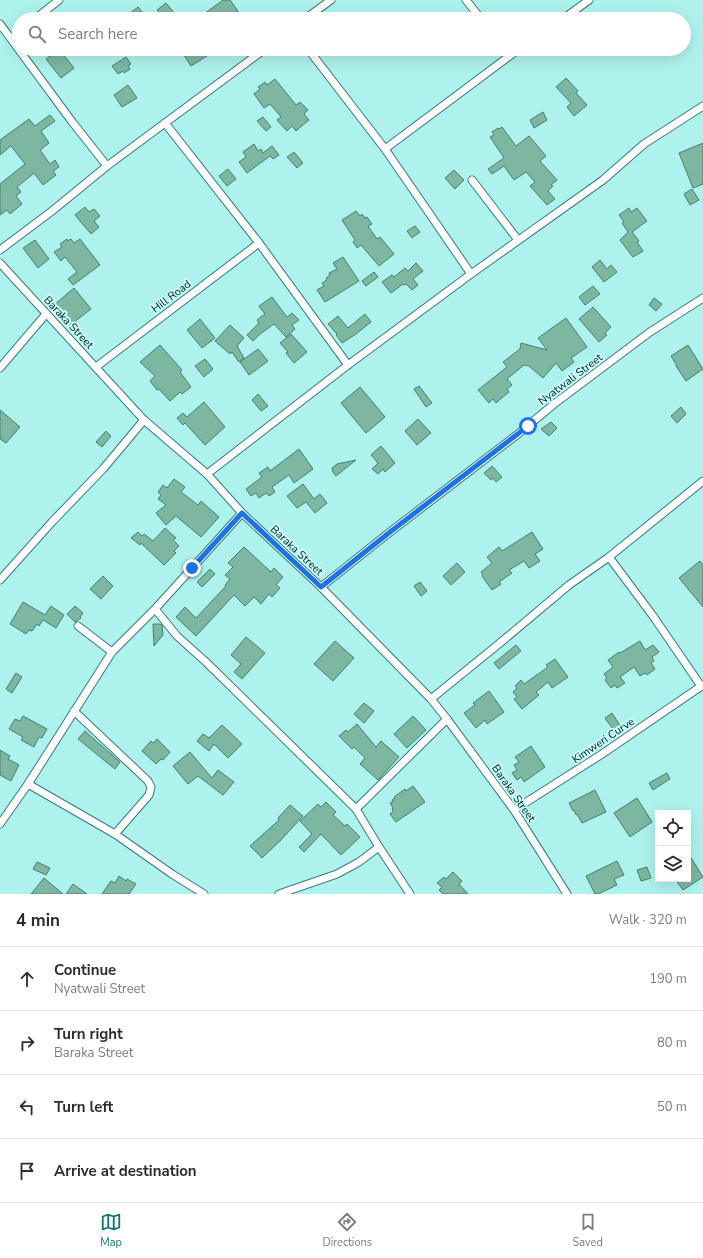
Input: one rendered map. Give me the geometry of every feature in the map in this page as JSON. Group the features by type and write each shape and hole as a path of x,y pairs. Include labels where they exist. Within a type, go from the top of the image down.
{"street":[{"path":"44,12 59,0"},
{"path":"315,12 331,0"},
{"path":"466,0 475,12"},
{"path":"573,12 589,0"},
{"path":"0,24 11,38"},
{"path":"24,56 73,123 107,166"},
{"path":"0,250 52,211 107,166 256,56"},
{"path":"313,56 385,149 471,274"},
{"path":"385,149 509,56"},
{"path":"206,474 348,365 471,274 603,180 644,144 703,106"},
{"path":"165,123 259,243 348,365"},
{"path":"472,180 518,240"},
{"name":"Hill Road","path":"96,367 259,243"},
{"name":"Baraka Street","path":"0,263 144,420 206,474 242,513 321,587 431,699 514,810 567,894"},
{"name":"Nyatwali Street","path":"321,587 518,434 554,404 650,332 703,298"},
{"path":"0,368 46,314"},
{"path":"0,580 52,522 103,470 144,420"},
{"path":"431,699 500,644 568,585 609,557 703,482"},
{"path":"0,824 28,784 112,652 123,639 155,609 242,513"},
{"path":"609,557 702,686"},
{"path":"155,609 177,636 211,667 356,809 410,894"},
{"path":"78,626 112,652"},
{"name":"Kimweri Curve","path":"514,810 596,758 702,686"},
{"path":"74,711 148,781 151,787 149,795 115,834"},
{"path":"356,809 447,719"},
{"path":"28,784 115,834 172,874 204,894"},
{"path":"279,894 337,874 359,862 379,847"}],"building":[{"path":"223,0 230,0 238,11 237,12 207,12"},
{"path":"166,3 173,12 159,12 157,10"},
{"path":"138,7 142,12 132,12"},
{"path":"50,56 65,56 74,68 61,78 46,59"},
{"path":"185,56 207,56 191,66"},
{"path":"126,57 131,64 128,66 130,69 124,73 123,71 118,74 112,66"},
{"path":"566,78 578,91 576,93 587,105 574,116 567,107 571,103 556,87"},
{"path":"275,79 296,105 300,102 308,110 304,114 309,120 296,131 292,126 287,131 277,120 281,117 270,104 264,108 254,94 260,89 258,87 265,82 267,85"},
{"path":"128,85 137,98 122,107 114,95"},
{"path":"543,112 547,120 534,128 530,120"},
{"path":"50,115 55,121 41,131 49,143 40,150 50,164 55,160 59,167 53,171 56,175 43,185 34,173 17,187 21,192 16,196 22,204 10,214 7,210 0,215 0,184 25,164 11,146 0,155 0,140 29,119 35,126"},
{"path":"263,117 271,127 266,131 257,121"},
{"path":"502,127 516,146 529,136 546,156 540,161 557,180 551,185 553,186 548,191 555,199 547,205 530,186 535,182 526,172 514,180 504,166 492,174 488,169 504,158 490,137 494,135 492,132"},
{"path":"703,143 703,184 693,188 679,153"},
{"path":"254,144 258,151 261,149 263,153 272,146 279,155 273,159 270,156 247,173 239,162 246,157 243,152"},
{"path":"294,152 303,163 297,168 287,157"},
{"path":"228,169 236,179 227,186 219,176"},
{"path":"454,170 464,180 455,189 445,178"},
{"path":"692,189 699,200 690,205 684,194"},
{"path":"85,207 89,212 94,209 100,216 94,221 99,227 91,234 75,215"},
{"path":"629,208 631,212 637,208 647,221 632,232 639,241 637,242 643,251 633,257 620,240 628,232 619,215"},
{"path":"356,211 360,216 362,214 365,218 367,217 372,224 368,226 377,239 380,237 394,254 379,266 361,245 357,248 353,242 355,240 342,220"},
{"path":"415,226 420,232 412,238 407,231"},
{"path":"67,239 68,241 71,239 74,243 80,239 100,265 73,285 68,279 77,272 65,257 61,261 54,252 62,247 60,244"},
{"path":"35,240 49,259 38,268 23,248"},
{"path":"343,257 359,281 325,302 317,290 324,286 322,283 327,280 326,278 330,275 329,273 337,269 333,263"},
{"path":"600,260 607,269 611,265 617,272 604,282 592,267"},
{"path":"416,263 423,271 413,279 418,285 412,290 406,284 403,284 391,293 382,282 392,275 394,277 405,268 408,271"},
{"path":"374,272 378,277 366,286 362,281"},
{"path":"593,286 600,294 585,305 579,297"},
{"path":"74,288 91,309 69,326 53,306"},
{"path":"272,297 287,317 292,313 299,320 292,325 295,329 286,337 274,324 253,341 247,335 259,323 257,320 265,314 259,306"},
{"path":"654,298 662,304 656,311 649,305"},
{"path":"593,307 611,327 605,333 607,335 599,342 579,319"},
{"path":"365,314 371,322 342,343 336,335 337,334 328,324 338,316 348,328"},
{"path":"566,318 587,347 571,358 574,362 562,371 556,363 543,378 529,366 524,365 507,379 512,385 507,389 509,392 496,403 493,399 489,403 478,390 507,367 503,362 520,349 521,343 547,350 538,338"},
{"path":"200,319 215,338 202,348 187,330"},
{"path":"230,325 244,338 237,346 244,358 239,362 232,352 230,354 215,341"},
{"path":"291,334 307,352 294,363 286,353 288,352 280,343"},
{"path":"160,345 182,370 180,372 191,387 182,394 180,392 170,401 159,389 157,390 150,381 155,376 140,362"},
{"path":"688,345 703,369 686,381 671,356"},
{"path":"258,349 268,361 249,375 240,362"},
{"path":"205,359 213,369 204,377 195,366"},
{"path":"419,386 432,403 426,407 414,389"},
{"path":"360,387 385,417 366,433 341,403"},
{"path":"258,394 268,406 261,411 252,400"},
{"path":"204,402 225,427 205,445 185,423 183,425 177,418 183,413 187,417"},
{"path":"681,407 686,414 677,423 671,416"},
{"path":"0,410 20,427 6,443 0,439"},
{"path":"418,419 431,433 417,445 405,431"},
{"path":"551,422 557,428 549,436 541,429"},
{"path":"106,431 111,436 102,447 96,442"},
{"path":"381,446 395,463 385,472 383,469 378,474 372,469 378,463 371,455"},
{"path":"299,449 313,469 294,483 289,475 272,487 275,492 269,496 266,493 259,498 256,493 251,496 246,489 262,477 259,473 268,467 270,471"},
{"path":"356,460 336,476 333,472 332,468 337,464"},
{"path":"492,466 502,477 496,482 493,478 491,480 484,473"},
{"path":"174,479 185,487 181,492 198,505 201,501 219,517 201,537 176,516 166,525 156,513 166,505 158,499 161,495 158,492 163,485 167,488"},
{"path":"303,484 314,499 320,494 327,503 315,513 306,502 297,508 287,496"},
{"path":"165,528 176,538 173,540 179,546 174,551 176,553 164,565 141,543 140,545 131,538 138,532 142,536 144,534 153,541"},
{"path":"532,532 543,549 535,554 540,561 529,568 524,561 509,570 512,573 499,582 501,584 492,590 482,576 483,575 481,572 492,563 487,557 499,547 502,551"},
{"path":"244,547 271,572 274,568 283,577 276,585 280,588 272,597 269,594 261,604 254,597 245,606 234,595 196,636 176,617 185,607 196,618 226,586 225,585 230,579 225,575 233,567 228,563"},
{"path":"700,561 703,565 703,607 679,578"},
{"path":"457,563 465,572 451,585 443,576"},
{"path":"210,569 215,574 202,587 197,582"},
{"path":"103,576 113,586 101,599 90,589"},
{"path":"420,582 427,591 421,596 414,586"},
{"path":"23,602 45,615 51,606 64,615 56,628 43,620 39,626 37,624 32,631 29,630 26,634 10,624"},
{"path":"75,606 83,613 80,617 81,618 75,622 67,614"},
{"path":"153,624 162,625 163,635 154,646"},
{"path":"246,637 265,653 242,679 234,672 241,664 231,655"},
{"path":"335,641 354,658 333,681 314,664"},
{"path":"640,641 645,650 653,645 659,652 652,657 654,661 651,663 655,669 647,675 645,673 640,676 634,667 620,677 625,683 617,688 615,685 611,688 605,680 607,678 604,674 613,667 608,660 619,652 620,653"},
{"path":"516,645 521,651 499,669 494,663"},
{"path":"555,659 568,677 552,688 548,682 536,692 539,695 522,709 514,699 517,697 513,692 517,688 515,686 521,680 524,684 548,667 546,665"},
{"path":"16,673 22,677 12,693 6,689"},
{"path":"489,691 504,712 487,724 485,720 476,728 464,713 475,705 473,703"},
{"path":"364,703 374,711 364,723 354,714"},
{"path":"612,713 621,727 614,731 605,718"},
{"path":"23,716 47,729 42,738 39,737 34,747 21,740 23,737 9,729 15,719 20,721"},
{"path":"413,716 426,730 407,748 394,734"},
{"path":"357,724 376,747 381,741 399,757 378,780 360,764 365,758 354,747 352,749 339,736 346,730 348,732"},
{"path":"222,725 242,744 228,758 214,744 209,751 197,741 203,734 209,738"},
{"path":"85,731 120,762 115,769 78,739"},
{"path":"157,739 170,752 163,760 161,759 156,764 142,751 151,741 153,743"},
{"path":"531,746 545,767 524,782 521,777 517,780 512,773 517,770 514,765 519,762 515,757"},
{"path":"0,750 10,756 8,759 19,765 11,781 0,775"},
{"path":"190,752 212,778 218,770 234,782 223,795 198,776 188,784 173,766"},
{"path":"667,773 670,779 653,790 649,783"},
{"path":"413,786 425,802 396,822 390,814 393,811 393,808 390,803 393,802 392,800 395,798 394,797 405,789 406,791"},
{"path":"595,790 606,812 582,823 569,803"},
{"path":"637,798 652,822 630,837 614,813"},
{"path":"326,802 336,812 333,815 345,826 347,824 360,837 341,855 321,834 304,852 299,847 312,834 300,821 318,804 321,807"},
{"path":"290,805 303,816 262,858 250,846 279,820 278,818"},
{"path":"691,858 703,877 683,890 677,882 691,882"},
{"path":"617,861 624,875 614,879 617,885 595,894 586,876"},
{"path":"37,862 50,868 46,875 33,869"},
{"path":"647,867 651,878 641,881 637,870"},
{"path":"453,872 462,881 459,884 468,894 443,894 439,890 442,887 437,883 444,877 446,879"},
{"path":"119,876 126,881 127,879 136,884 129,894 102,894 111,881 115,883"},
{"path":"44,878 63,894 31,894"},
{"path":"73,884 87,894 66,894"}],"route":[{"path":"192,568 242,513 321,587 459,478 528,426"}]}
